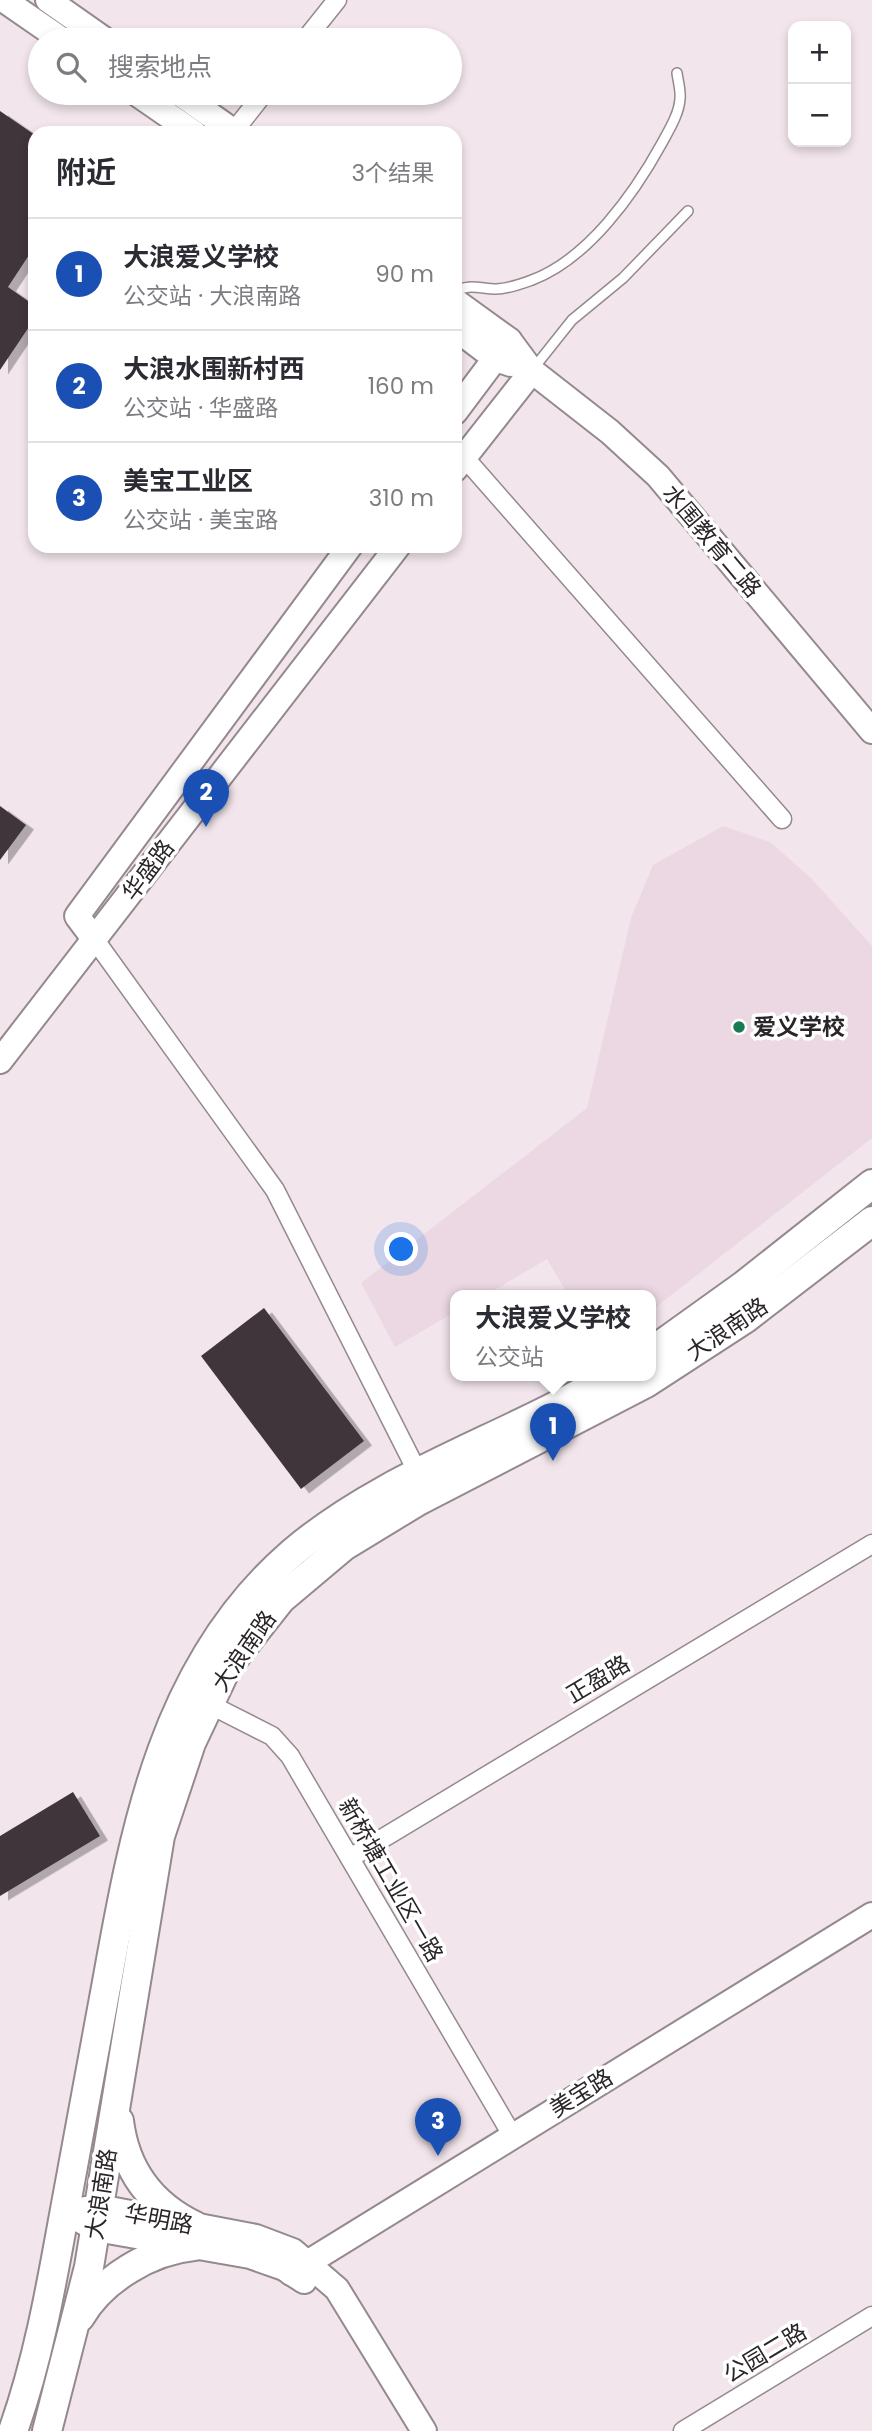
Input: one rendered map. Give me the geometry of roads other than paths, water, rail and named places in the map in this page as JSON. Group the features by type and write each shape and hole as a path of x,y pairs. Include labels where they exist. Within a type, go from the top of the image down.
{"main road":[{"path":"4,0 45,28"},
{"path":"48,0 88,28"},
{"path":"153,105 184,126"},
{"path":"196,105 226,126"},
{"path":"462,308 502,350"},
{"path":"462,331 502,350"},
{"path":"462,403 502,350"},
{"name":"水围教育二路","path":"502,350 610,432 658,476 872,731"},
{"path":"462,460 532,371"},
{"name":"华盛路","path":"95,940 77,916 345,553"},
{"name":"华盛路","path":"0,1061 393,553"},
{"name":"大浪南路","path":"656,1348 743,1286 872,1184"},
{"name":"大浪南路","path":"656,1376 746,1318 872,1221"},
{"name":"大浪南路","path":"47,2431 98,2218 160,1836 197,1699 223,1629 261,1583 326,1528 418,1473 600,1381"},
{"name":"大浪南路","path":"13,2431 39,2338 65,2212 136,1830 151,1775 197,1699 227,1667 266,1617 311,1571 344,1546 428,1495 649,1381"},
{"name":"美宝路","path":"299,2267 872,1915"},
{"path":"73,2328 85,2308 114,2280 194,2236 163,2208 140,2182 124,2145 117,2101"},
{"name":"华明路","path":"65,2212 194,2236 272,2241 299,2267 330,2306 364,2356 408,2431"},
{"name":"华明路","path":"299,2267 337,2289 424,2431"}],"street":[{"path":"315,28 337,0"},
{"path":"239,126 255,105"},
{"path":"462,465 782,819"},
{"path":"95,940 275,1190 418,1473"},
{"name":"正盈路","path":"349,1858 872,1544"},
{"name":"新桥塘工业区一路","path":"197,1699 272,1736 290,1756 513,2135"},
{"name":"公园二路","path":"683,2431 872,2316"}],"lane":[{"path":"462,289 498,289 525,283 555,269 579,250 625,202 646,172 677,111 681,98 677,72"},
{"path":"532,371 572,320 623,278 688,211"}],"place":[{"name":"大浪水围新村西","path":"206,827"},
{"name":"爱义学校","path":"739,1027"},
{"name":"大浪爱义学校","path":"553,1461"},
{"name":"美宝工业区","path":"438,2156"}]}
